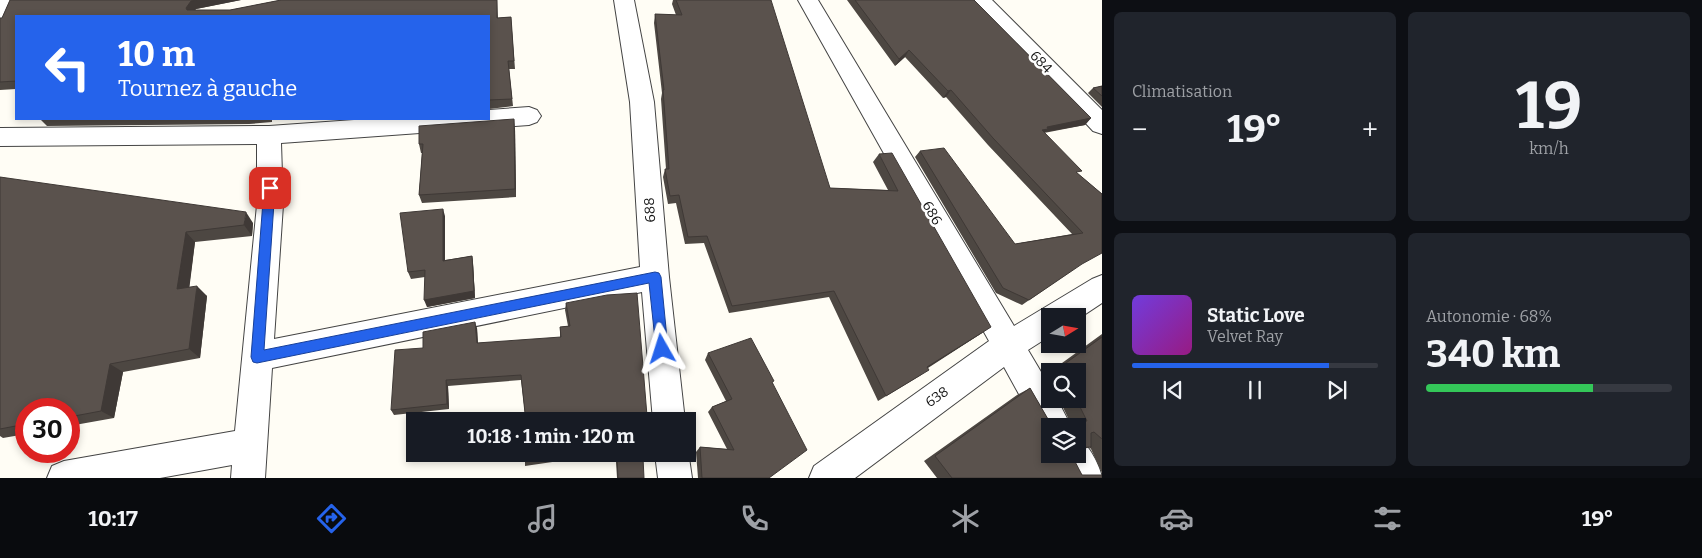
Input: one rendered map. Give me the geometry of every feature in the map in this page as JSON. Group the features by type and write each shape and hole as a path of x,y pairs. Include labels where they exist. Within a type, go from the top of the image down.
{"street":[{"path":"0,20 10,0"},
{"name":"688","path":"624,0 642,102 655,277 668,412"},
{"name":"686","path":"808,0 1050,418"},
{"name":"684","path":"980,0 1102,125"},
{"path":"0,30 15,30"},
{"path":"490,119 529,116"},
{"path":"0,136 269,135 474,120"},
{"path":"248,478 270,205 269,135"},
{"path":"257,357 655,277"},
{"path":"1069,308 1102,288"},
{"name":"638","path":"826,478 1008,346 1041,326"},
{"path":"64,478 250,445"},
{"path":"673,462 675,478"},
{"path":"1077,463 1086,478"}],"building":[{"path":"10,0 197,0 191,1 186,8 187,10 230,10 281,0 497,0 497,18 511,17 514,61 508,61 512,99 490,100 490,15 15,15 15,81 0,82 0,18 2,18"},
{"path":"676,0 771,0 830,188 898,191 879,154 892,153 991,327 927,367 929,370 886,396 834,291 732,306 707,236 688,237 679,195 670,196 665,169 669,169 664,90 655,14 682,15"},
{"path":"855,0 974,0 1091,118 1047,127 1048,129 1042,130 1082,171 1076,172 1102,194 1102,253 1082,264 1029,300 1003,288 920,151 944,148 1015,244 1083,233 993,138 951,90 948,91 909,50 899,59"},
{"path":"1102,86 1102,96 1093,88"},
{"path":"514,119 515,189 419,195 423,144 419,144 419,126"},
{"path":"0,177 246,212 244,225 186,232 177,289 197,286 189,349 110,364 101,411 80,415 80,398 15,398 15,426 0,429"},
{"path":"443,209 443,261 472,256 474,291 424,300 425,270 408,272 400,213"},
{"path":"637,293 647,412 525,412 521,375 446,380 447,404 391,410 395,350 423,348 423,332 475,322 477,343 561,337 560,327 570,326 566,303 607,295"},
{"path":"1102,337 1102,439 1094,432 1091,433 1091,447 1086,447 1087,421 1080,408 1086,408 1086,363 1066,363 1080,353 1086,353 1086,349"},
{"path":"751,338 807,450 769,478 702,478 700,447 734,450 712,407 732,399 708,353"},
{"path":"1030,388 1047,418 1041,418 1041,463 1076,463 1082,475 1102,475 1102,478 952,478 935,456"},
{"path":"617,462 643,462 644,478 618,478"}],"route":[{"path":"270,188 257,357 655,277 662,349"}]}
